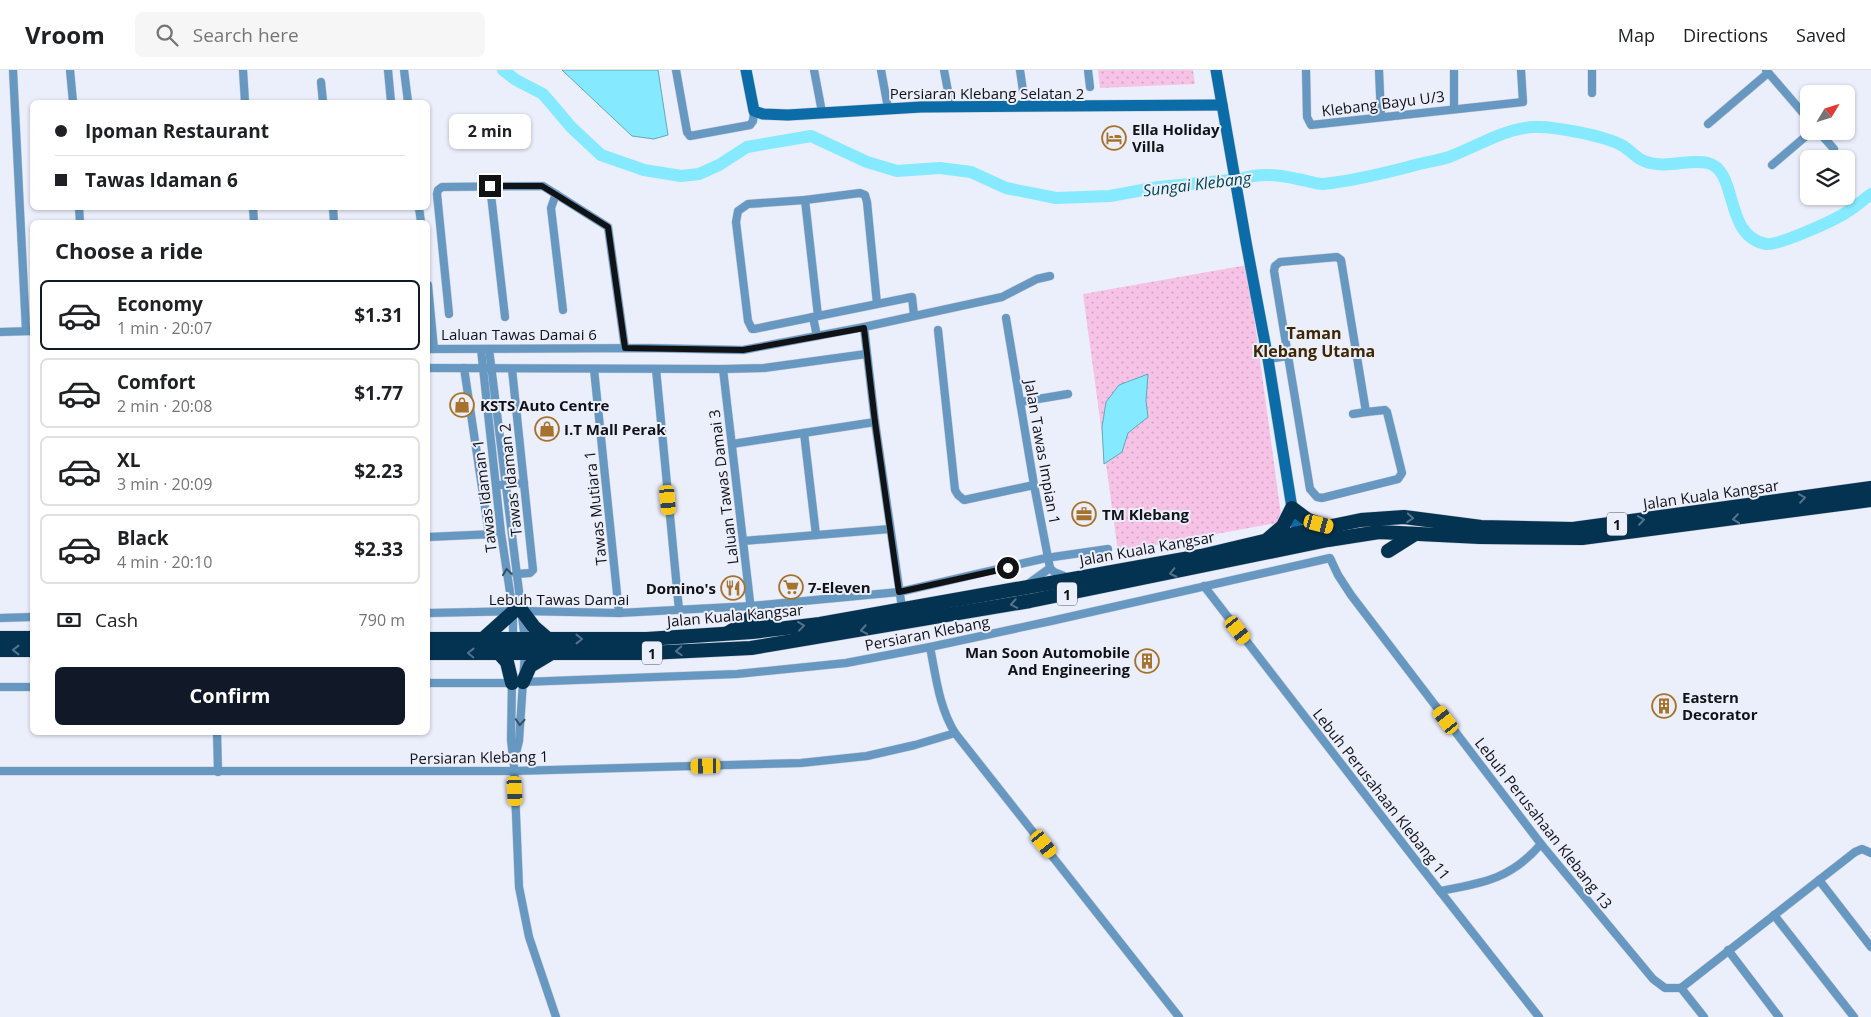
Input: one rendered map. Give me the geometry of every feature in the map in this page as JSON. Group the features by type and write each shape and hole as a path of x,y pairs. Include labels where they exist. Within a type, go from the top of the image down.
{"highway":[{"name":"Jalan Kuala Kangsar","path":"430,652 519,654 648,653 728,649 784,643 1030,602 1221,562 1333,533 1382,518 1404,518 1481,526 1573,529 1871,488"},
{"name":"Jalan Kuala Kangsar","path":"1333,533 1379,532 1582,538 1871,500"},
{"path":"1265,541 1283,526 1292,508 1308,520 1333,533"},
{"path":"1221,562 1228,558 1275,547 1299,534 1307,538 1333,533"},
{"name":"Jalan Kuala Kangsar","path":"430,639 647,639 781,629 820,624 1202,556 1299,534"},
{"path":"1388,551 1415,534"},
{"path":"726,634 744,623 751,611 760,622 781,629"},
{"path":"483,639 518,612 548,639"},
{"path":"728,649 746,640 752,632 761,639 778,640 784,643"},
{"path":"0,638 30,638"},
{"path":"0,650 30,650"},
{"path":"499,653 507,662 517,682 530,666 550,653"}],"street":[{"path":"0,332 29,331 13,70"},
{"path":"70,70 72,100"},
{"path":"243,70 245,100"},
{"path":"388,70 391,100"},
{"path":"404,70 408,100"},
{"path":"676,70 687,132 690,136 750,124 753,121 754,111 746,70"},
{"path":"814,70 822,112"},
{"path":"881,70 888,108"},
{"path":"944,70 951,107"},
{"path":"1020,70 1024,92"},
{"path":"1088,70 1090,87"},
{"path":"1216,70 1268,358 1292,508 1299,534"},
{"name":"Klebang Bayu U/3","path":"1306,70 1308,117 1311,125 1523,102 1521,70"},
{"path":"1379,70 1381,118"},
{"path":"1454,70 1454,109"},
{"path":"1592,70 1592,93"},
{"path":"1708,124 1767,72 1800,110"},
{"path":"321,82 323,100"},
{"name":"Persiaran Klebang Selatan 2","path":"754,111 763,114 779,114 888,108 1222,105"},
{"path":"1772,165 1801,140"},
{"path":"1826,140 1834,149"},
{"path":"490,186 505,317"},
{"path":"449,314 438,190 442,188 490,186 539,186 556,194 609,228 625,348"},
{"path":"877,304 865,196 860,193 805,200 748,204 738,211 736,222 750,327 754,329 912,297 914,315"},
{"path":"556,194 551,208 562,310"},
{"path":"805,200 816,336"},
{"path":"1353,414 1385,410 1388,412 1402,473 1400,477 1322,498 1317,497 1310,489 1274,271 1275,266 1284,261 1340,258 1366,412"},
{"name":"Laluan Tawas Damai 6","path":"431,349 625,348 743,350 864,328 914,315 1002,297 1037,279 1050,276"},
{"name":"Jalan Tawas Impian 1","path":"1006,318 1034,486 1050,568"},
{"path":"430,328 431,349"},
{"path":"864,328 875,422 902,608"},
{"path":"938,330 955,490 958,495 964,500 1034,486"},
{"name":"Tawas Idaman 1","path":"485,349 501,533 518,612 519,639"},
{"path":"430,368 764,368 866,354"},
{"path":"1268,358 1288,356"},
{"path":"464,368 490,534"},
{"name":"Tawas Idaman 1","path":"487,369 505,485 516,574 519,639"},
{"name":"Tawas Idaman 2","path":"512,369 533,570 516,574"},
{"name":"Tawas Mutiara 1","path":"594,369 619,614"},
{"path":"656,369 679,610"},
{"name":"Laluan Tawas Damai 3","path":"723,369 744,541 752,632"},
{"path":"1020,402 1068,394"},
{"path":"732,444 875,422"},
{"path":"804,433 816,535"},
{"path":"496,486 524,482"},
{"path":"744,541 890,529"},
{"path":"430,537 501,533"},
{"name":"Lebuh Tawas Damai","path":"430,614 518,612 619,614 679,610 751,611 899,592 1048,558 1108,549"},
{"name":"Persiaran Klebang","path":"430,684 737,674 846,663 930,647 1330,558"},
{"name":"Lebuh Perusahaan Klebang 13","path":"1330,558 1348,590 1541,844 1653,979 1666,988 1681,988"},
{"path":"1022,587 1050,568 1054,572 1071,578"},
{"name":"Lebuh Perusahaan Klebang 11","path":"1204,586 1539,1017"},
{"path":"0,618 30,617"},
{"path":"519,639 517,682 510,718 514,762 519,886 529,937 556,1017"},
{"path":"517,682 519,639"},
{"path":"930,647 942,706 946,719 955,733 1179,1017"},
{"path":"0,687 30,687"},
{"name":"Persiaran Klebang 1","path":"0,771 514,771 801,763 867,756 955,733"},
{"path":"217,735 218,772"},
{"path":"1440,891 1477,884 1502,876 1530,858 1541,844"},
{"path":"1704,1017 1681,988 1854,852 1862,850 1871,853"},
{"path":"1819,880 1871,947"},
{"path":"1774,915 1854,1017"},
{"path":"1728,950 1779,1017"}],"shaded area":[{"path":"1098,70 1193,70 1195,84 1100,88"},
{"path":"1247,265 1282,522 1118,552 1083,294"}],"water":[{"path":"562,70 658,70 668,135 654,139 632,136"},
{"path":"1148,374 1146,401 1148,417 1128,433 1122,452 1104,464 1102,427 1106,402 1119,385"}],"waterway":[{"name":"Sungai Klebang","path":"503,70 516,80 543,94 571,127 601,155 644,170 681,176 699,174 719,165 747,147 811,136 867,162 897,171 940,168 971,172 1006,188 1056,198 1110,196 1159,187 1241,179 1262,175 1283,176 1323,184 1366,177 1444,158 1512,131 1523,128 1543,127 1580,132 1615,142 1641,160 1652,163 1701,162 1718,168 1729,190 1737,217 1743,229 1752,239 1766,244 1794,237 1831,221 1850,210 1871,194"}],"place":[{"name":"Ella Holiday Villa","path":"1114,138"},
{"name":"KSTS Auto Centre","path":"462,405"},
{"name":"I.T Mall Perak","path":"547,429"},
{"name":"TM Klebang","path":"1084,514"},
{"name":"7-Eleven","path":"791,587"},
{"name":"Domino's","path":"733,588"},
{"name":"Man Soon Automobile And Engineering","path":"1147,661"},
{"name":"Eastern Decorator","path":"1664,706"}],"district":[{"name":"Taman Klebang Utama","path":"1314,342"}],"route":[{"path":"490,186 542,186 609,228 625,348 743,350 864,328 899,592 1008,568"}]}
